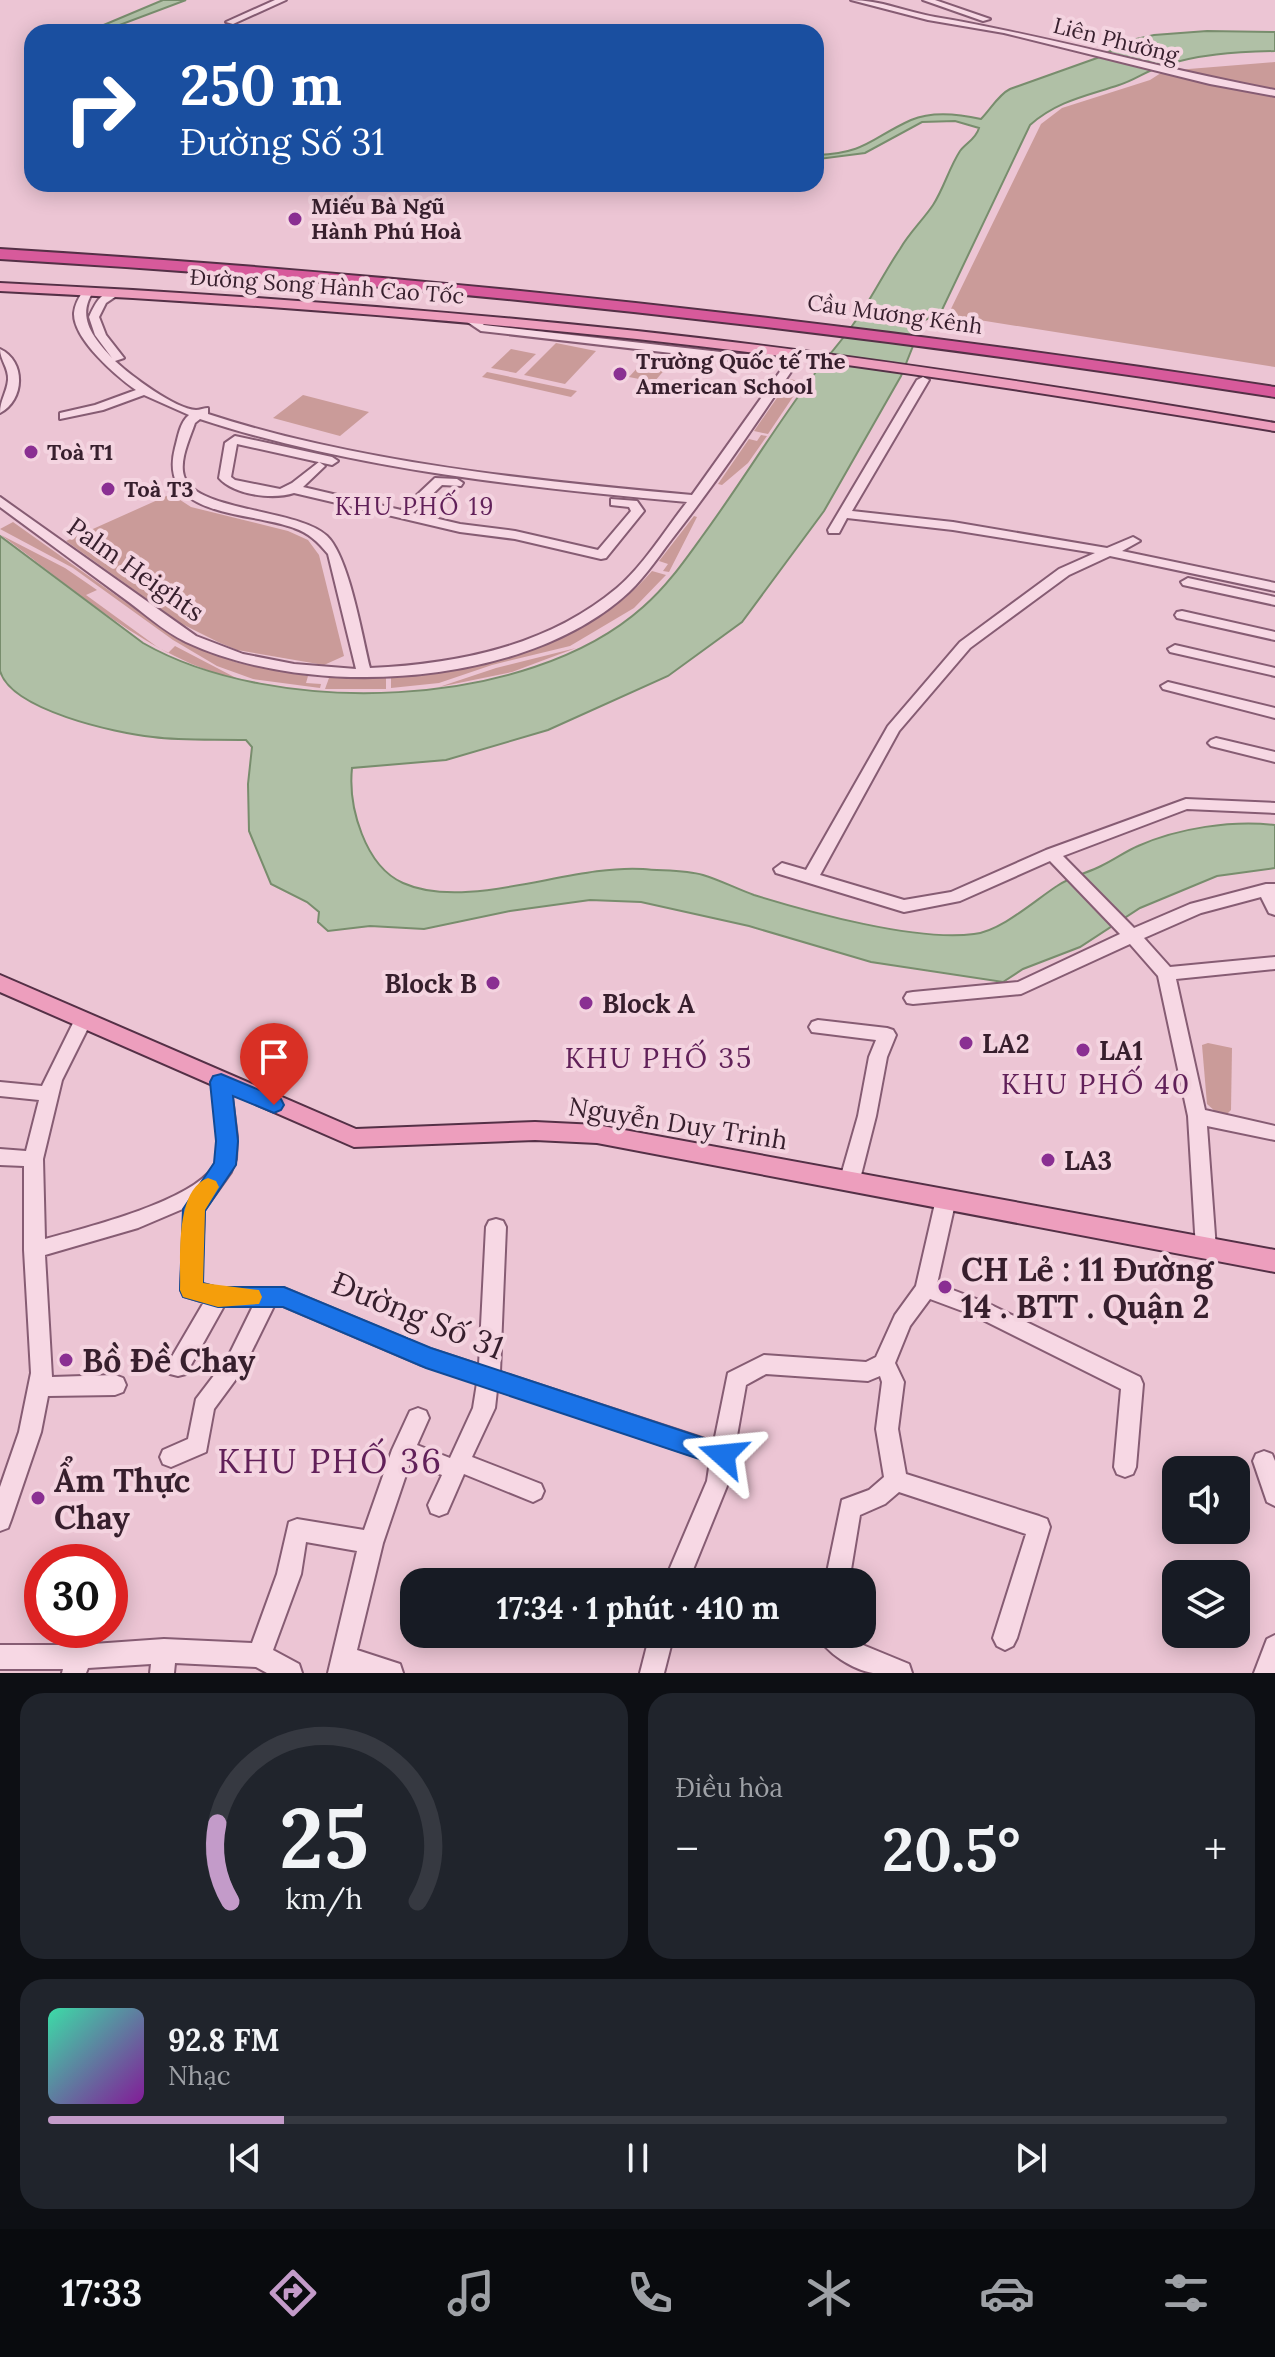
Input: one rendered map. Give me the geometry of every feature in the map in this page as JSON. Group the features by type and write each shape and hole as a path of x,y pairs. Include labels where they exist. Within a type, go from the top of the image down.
{"highway":[{"path":"0,245 302,264 581,293"},
{"path":"0,254 581,293"},
{"name":"Cầu Mương Kênh","path":"581,293 1205,376"},
{"path":"1205,376 1275,381"},
{"path":"1205,376 1275,392"}],"main road":[{"name":"Đường Song Hành Cao Tốc","path":"0,287 470,319 650,337 1094,397 1275,427"},
{"name":"Nguyễn Duy Trinh","path":"0,983 354,1138 535,1131 597,1134 1275,1261"}],"street":[{"path":"230,22 282,0"},
{"name":"Liên Phường","path":"855,0 939,20 1048,39"},
{"name":"Liên Phường","path":"927,0 1048,39 1213,79 1275,90"},
{"path":"939,20 961,17 964,13 961,9"},
{"path":"88,292 78,310 92,342 110,365 146,390 333,453"},
{"path":"114,293 101,301 94,317 101,335 118,357 136,373 203,411"},
{"name":"Palm Heights","path":"0,501 194,640 238,656 277,665 364,672 416,669 475,659 522,646 571,626 625,588 700,496 791,363 481,328 470,319"},
{"path":"0,352 12,365 15,376 10,395 0,409"},
{"path":"834,530 923,380"},
{"path":"64,416 99,408 146,390"},
{"path":"203,411 189,421 178,476 184,488 209,502 294,524 326,540 334,553 364,672"},
{"path":"405,514 439,481 633,504 638,511 601,555 515,535 460,528 295,489 272,493 231,483 225,478 231,443 246,440 502,480 700,496"},
{"path":"295,489 333,453"},
{"path":"846,510 1122,546 1275,579"},
{"path":"810,877 893,729 965,645 1064,572 1122,546 1275,587"},
{"path":"1188,582 1275,601"},
{"path":"1182,615 1275,636"},
{"path":"1175,649 1275,672"},
{"path":"1168,686 1275,713"},
{"path":"1216,743 1275,757"},
{"path":"782,869 904,906 954,897 1052,854 1186,804 1275,808"},
{"path":"1052,854 1166,974 1197,1116 1206,1249"},
{"path":"913,998 1021,988 1196,908 1270,890 1275,909"},
{"path":"1166,974 1275,963"},
{"path":"0,1520 8,1479 30,1432 42,1373 34,1250 33,1159 49,1094 83,1020"},
{"path":"818,1027 887,1035 878,1057 867,1116 850,1179"},
{"path":"178,1367 218,1297 191,1290 194,1209 225,1165 227,1141 221,1082"},
{"path":"0,1089 49,1094"},
{"path":"1197,1116 1275,1133"},
{"path":"0,1157 33,1159"},
{"path":"34,1250 125,1223 190,1197 209,1185"},
{"path":"682,1568 718,1481 736,1380 764,1364 868,1372 884,1363 902,1321 926,1289 946,1199"},
{"path":"439,1505 484,1408 492,1350 496,1227"},
{"path":"926,1289 980,1309 1132,1384 1125,1467"},
{"name":"Đường Số 31","path":"218,1297 284,1297 426,1357 723,1455"},
{"path":"171,1457 198,1445 204,1406 235,1364 268,1297"},
{"path":"884,1363 893,1382 887,1429 896,1481"},
{"path":"39,1387 115,1385"},
{"path":"391,1673 342,1665 370,1542 403,1450 418,1418"},
{"path":"403,1450 533,1491"},
{"path":"1264,1461 1275,1495"},
{"path":"839,1568 850,1508 877,1497 896,1481"},
{"path":"896,1481 1039,1527 1005,1638"},
{"path":"259,1655 289,1574 297,1530 370,1542"},
{"path":"1266,1673 1275,1647"},
{"path":"652,1673 658,1648"},
{"path":"846,1648 900,1673"},
{"path":"0,1657 76,1665 259,1655 290,1673"}],"shaded area":[{"path":"163,0 186,0 122,24 106,24"},
{"path":"1207,31 1275,32 1275,51 1216,54 1173,63 1061,105 1030,125 941,312 923,321 901,376 824,511 742,622 668,676 548,730 446,760 352,768 353,800 362,834 378,863 403,883 429,891 488,890 615,869 681,871 703,875 754,895 833,917 923,934 984,932 1067,880 1138,846 1188,830 1241,824 1275,825 1275,868 1217,876 1140,908 1080,947 1023,969 1003,982 871,962 749,926 641,902 590,900 510,911 424,929 370,926 328,931 318,922 319,912 307,902 271,884 249,831 248,784 252,747 246,740 164,738 91,725 43,708 23,697 8,685 0,671 0,536 143,643 197,667 260,684 328,692 399,692 468,684 534,667 594,641 643,607 681,566 806,385 859,317 904,243 933,205 960,151 979,128 955,121 922,122 865,153 824,158 824,155 858,148 919,117 946,114 981,119 1010,89 1097,58 1132,40"},
{"path":"1275,62 1275,367 948,315 1041,124 1062,108 1150,80 1164,71"},
{"path":"556,343 596,351 565,384 524,375"},
{"path":"511,349 536,354 516,373 491,368"},
{"path":"650,354 674,359 654,382 629,377"},
{"path":"487,372 577,391 571,397 482,377"},
{"path":"790,379 803,382 768,434 754,431"},
{"path":"303,395 369,412 340,436 273,418"},
{"path":"761,435 767,436 748,463 722,485 718,484 749,439 757,441"},
{"path":"171,494 191,507 288,531 308,540 319,555 344,656 324,665 237,650 182,624 66,541"},
{"path":"694,516 697,517 669,572 663,571 668,564 659,561"},
{"path":"13,522 180,641 238,663 308,676 306,683 321,684 320,688 253,679 217,666 173,640 73,568 0,529"},
{"path":"1,535 65,568 97,590 86,595 154,645 114,620"},
{"path":"652,571 666,575 634,608 570,646 492,665 439,683 391,688 391,678 498,660 566,636 626,597"},
{"path":"175,646 240,680 206,670 168,653"},
{"path":"576,648 512,672 439,687 496,668"},
{"path":"329,678 386,678 386,689 325,689"},
{"path":"1208,1043 1232,1048 1231,1110 1227,1114 1216,1112 1207,1104 1202,1045"}],"slow traffic":[{"path":"208,1187 194,1209 191,1290 218,1297 251,1297"}],"place":[{"name":"Miếu Bà Ngũ Hành Phú Hoà","path":"295,219"},
{"name":"Trường Quốc tế The American School","path":"620,374"},
{"name":"Toà T1","path":"31,452"},
{"name":"Toà T3","path":"108,489"},
{"name":"Block B","path":"493,983"},
{"name":"Block A","path":"586,1003"},
{"name":"LA2","path":"966,1043"},
{"name":"LA1","path":"1083,1050"},
{"name":"LA3","path":"1048,1160"},
{"name":"CH Lẻ : 11 Đường 14 . BTT . Quận 2","path":"945,1287"},
{"name":"Bồ Đề Chay","path":"66,1360"},
{"name":"Ẩm Thực Chay","path":"38,1498"}],"district":[{"name":"KHU PHỐ 19","path":"415,506"},
{"name":"KHU PHỐ 35","path":"659,1058"},
{"name":"KHU PHỐ 40","path":"1096,1084"},
{"name":"KHU PHỐ 36","path":"330,1460"}],"route":[{"path":"274,1105 221,1082 227,1141 225,1165 194,1209 191,1290 218,1297 284,1297 426,1357 723,1455"}]}
